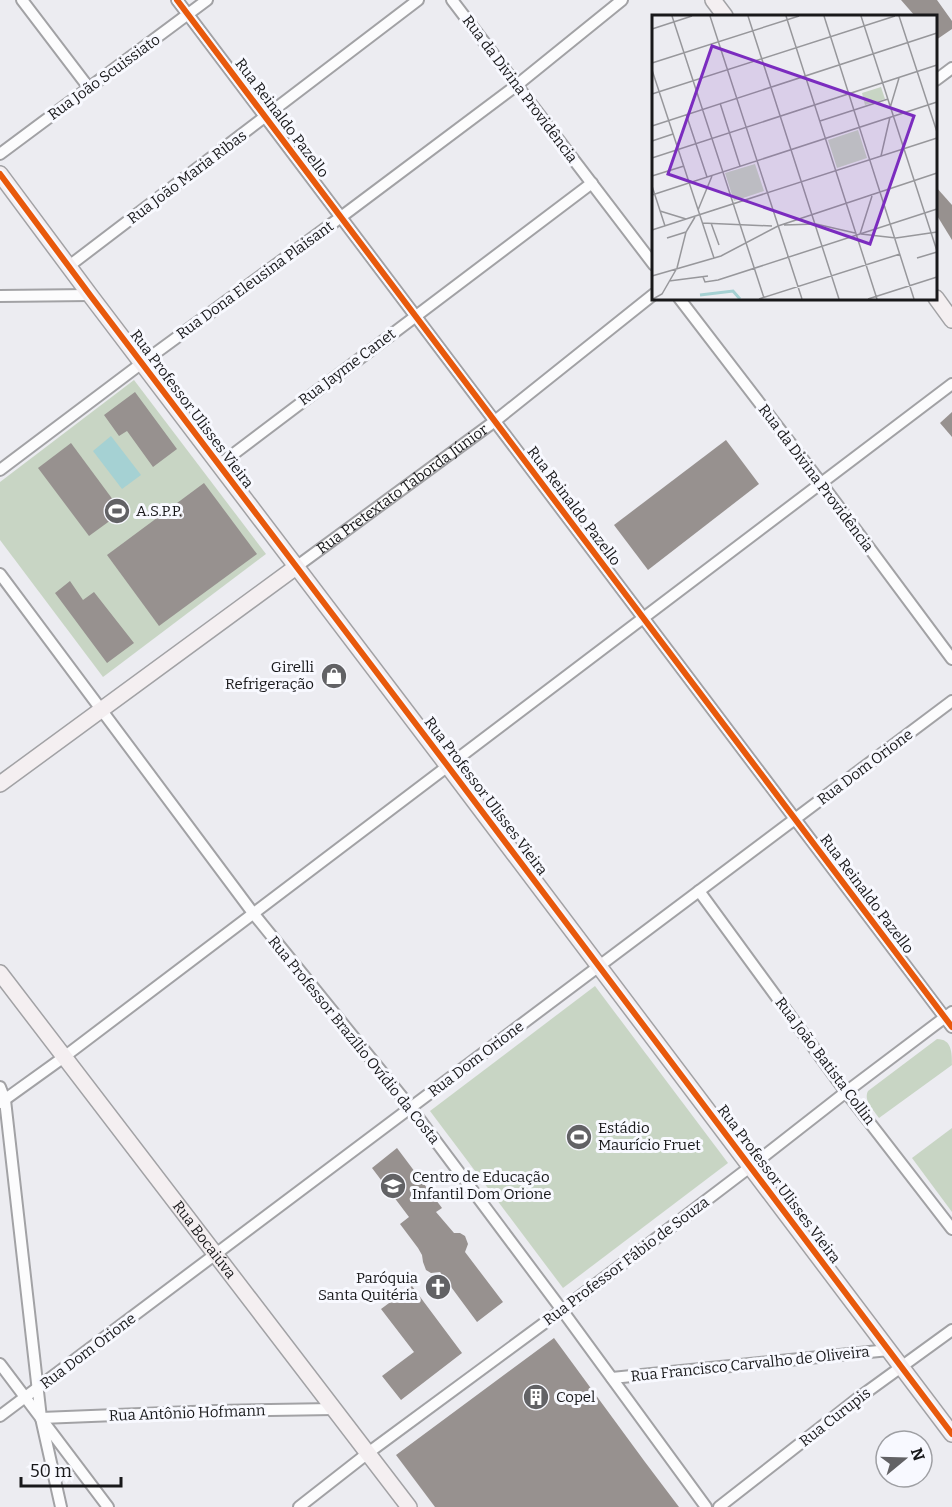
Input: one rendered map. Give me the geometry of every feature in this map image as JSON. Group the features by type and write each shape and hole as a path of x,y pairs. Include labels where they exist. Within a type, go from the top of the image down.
{"street":[{"path":"22,0 89,88"},
{"name":"Rua Reinaldo Pazello","path":"177,0 795,819 948,1015 952,1027"},
{"name":"Rua João Scuissiato","path":"0,154 207,0"},
{"name":"Rua João Maria Ribas","path":"69,266 418,0"},
{"name":"Rua da Divina Providência","path":"452,0 652,262"},
{"name":"Rua Dona Eleusina Plaisant","path":"0,470 517,85 622,0"},
{"path":"713,0 724,15"},
{"path":"937,79 952,68"},
{"name":"Rua Professor Ulisses Vieira","path":"0,174 952,1434"},
{"name":"Rua Jayme Canet","path":"219,465 592,183"},
{"path":"0,296 90,295"},
{"name":"Rua Pretextato Taborda Júnior","path":"0,784 495,421 652,296"},
{"path":"937,299 952,320"},
{"name":"Rua da Divina Providência","path":"681,300 952,659"},
{"path":"2,1102 952,384"},
{"name":"Rua Professor Brazílio Ovídio da Costa","path":"0,574 253,913 411,1108 706,1507"},
{"name":"Rua Dom Orione","path":"0,1416 952,701"},
{"name":"Rua João Batista Collin","path":"699,891 846,1092 952,1229"},
{"name":"Rua Bocaiúva","path":"0,973 409,1507"},
{"name":"Rua Professor Fábio de Souza","path":"299,1507 368,1453 562,1310 948,1015"},
{"path":"0,1087 41,1418 61,1507"},
{"name":"Rua Curupis","path":"719,1507 857,1399 952,1330"},
{"name":"Rua Francisco Carvalho de Oliveira","path":"612,1378 889,1350"},
{"path":"0,1364 108,1507"},
{"name":"Rua Antônio Hofmann","path":"41,1418 334,1409"}],"green space":[{"name":"A.S.P.P.","path":"134,380 266,554 103,677 0,540 0,482"},
{"name":"Estádio Maurício Fruet","path":"595,986 728,1163 563,1288 430,1111"},
{"path":"937,1039 946,1041 948,1044 952,1065 879,1118 868,1102 868,1091"},
{"path":"952,1128 952,1212 912,1158"}],"water":[{"path":"111,436 141,475 122,489 93,451"}],"building":[{"path":"901,0 937,0 952,21 952,29 937,39 937,15 914,15"},
{"path":"937,188 952,205 952,240 937,216"},
{"path":"135,392 177,449 153,467 127,431 119,436 104,415"},
{"path":"952,412 952,437 940,423"},
{"path":"726,440 759,484 648,570 614,525"},
{"path":"71,443 122,512 89,536 38,468"},
{"path":"204,483 257,554 159,626 107,555"},
{"path":"70,581 83,600 94,592 134,643 107,663 55,593"},
{"path":"397,1148 442,1208 436,1212 454,1233 465,1236 468,1244 465,1252 503,1302 477,1322 440,1272 431,1273 426,1270 422,1255 400,1224 409,1217 372,1168"},
{"path":"412,1286 462,1353 401,1400 382,1376 414,1352 381,1309"},
{"name":"Copel","path":"554,1338 679,1507 435,1507 396,1455"}],"cycle path":[{"path":"177,0 952,1027"},
{"path":"0,174 952,1434"}],"place":[{"name":"A.S.P.P.","path":"117,511"},
{"name":"Girelli Refrigeração","path":"334,676"},
{"name":"Estádio Maurício Fruet","path":"579,1137"},
{"name":"Centro de Educação Infantil Dom Orione","path":"393,1186"},
{"name":"Paróquia Santa Quitéria","path":"438,1287"},
{"name":"Copel","path":"536,1397"}]}
